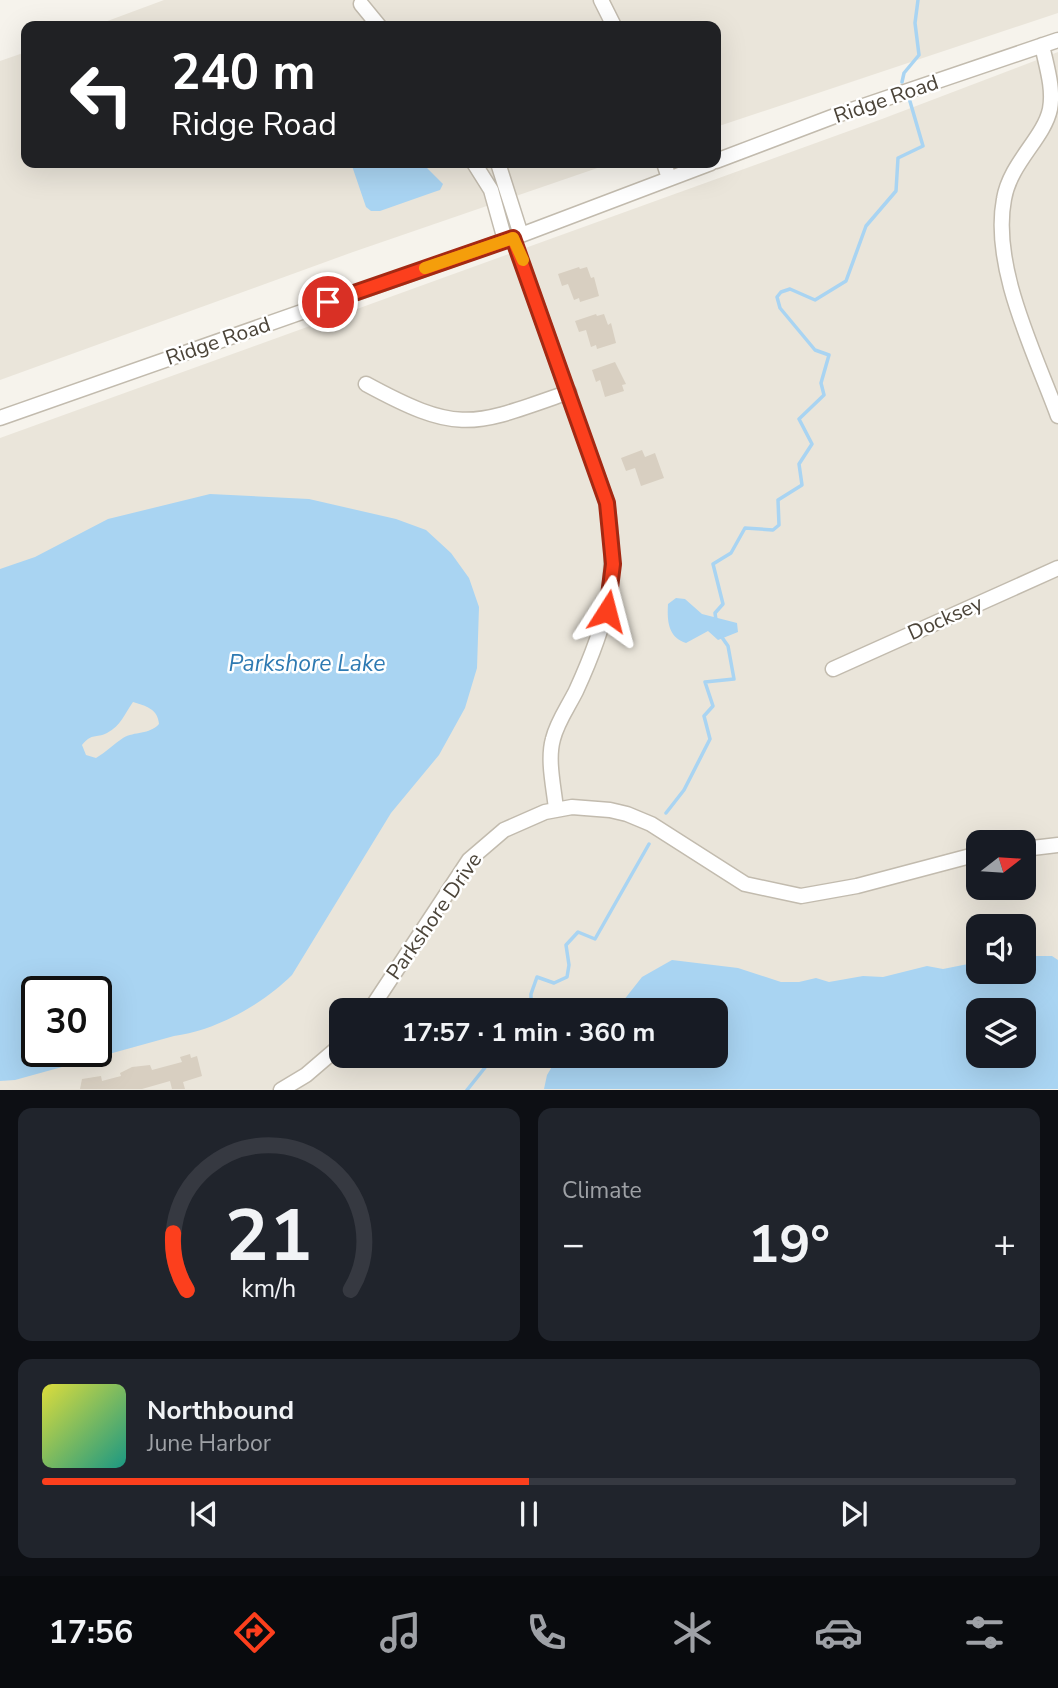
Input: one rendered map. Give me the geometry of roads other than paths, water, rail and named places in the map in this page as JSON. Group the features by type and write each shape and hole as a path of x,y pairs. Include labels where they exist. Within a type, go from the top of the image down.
{"street":[{"path":"601,0 612,21"},
{"path":"360,2 364,21"},
{"path":"360,2 375,21"},
{"name":"Ridge Road","path":"721,159 838,115 1058,40"},
{"path":"1042,46 1050,83 1050,112 1011,176 1004,197 1001,223 1012,288 1058,416"},
{"path":"477,168 491,190 513,238 607,503 613,564 609,600 601,634 552,741 556,809"},
{"path":"499,168 513,238"},
{"path":"666,168 669,178"},
{"name":"Ridge Road","path":"0,418 513,238 697,168"},
{"path":"366,384 424,414 452,421 473,421 502,415 569,392"},
{"name":"Docksey","path":"833,669 1058,568"},
{"name":"Parkshore Drive","path":"378,998 474,854 490,839 515,823 556,809 591,808 626,814 651,824 744,884 801,896 857,886 966,857"},
{"path":"1036,848 1058,845"},
{"path":"281,1090 306,1075 329,1055"}],"water":[{"path":"353,168 427,168 443,184 440,190 380,211 371,211 366,207"},
{"name":"Parkshore Lake","path":"210,494 309,499 396,519 426,530 451,553 469,578 479,607 477,668 465,708 439,755 391,813 292,975 280,986 253,1006 222,1022 112,1053 112,976 21,976 21,1067 62,1067 15,1080 0,1081 0,569 35,557 108,519","holes":["133,702 154,712 159,724 151,730 123,738 96,758 86,755 82,745 89,738 103,735 116,727"]},
{"path":"676,598 685,599 702,614 737,623 738,632 718,640 708,631 686,643 680,640 672,633 668,616 668,604"},
{"path":"1036,956 1052,956 1058,960 1058,1089 544,1089 551,1068 728,1068 728,998 625,998 642,977 672,960 738,968 781,982 816,978 829,982 863,976 883,977 927,966 943,969 966,964 966,984 1036,984"}],"waterway":[{"path":"902,82 904,73 919,55 915,23 918,0"},
{"path":"716,620 715,613 723,604 713,564 731,553 745,528 773,530 779,525 778,500 802,485 799,464 812,444 799,419 824,395 821,383 829,355 815,350 780,308 777,297 781,292 790,289 815,300 846,281 866,226 896,191 898,158 923,146 909,98"},
{"path":"666,813 684,790 710,739 704,716 713,706 705,682 734,679 728,646 721,636"},
{"path":"531,998 537,977 554,983 567,977 569,965 566,945 578,932 595,939 649,844"},
{"path":"467,1090 485,1068"}]}
